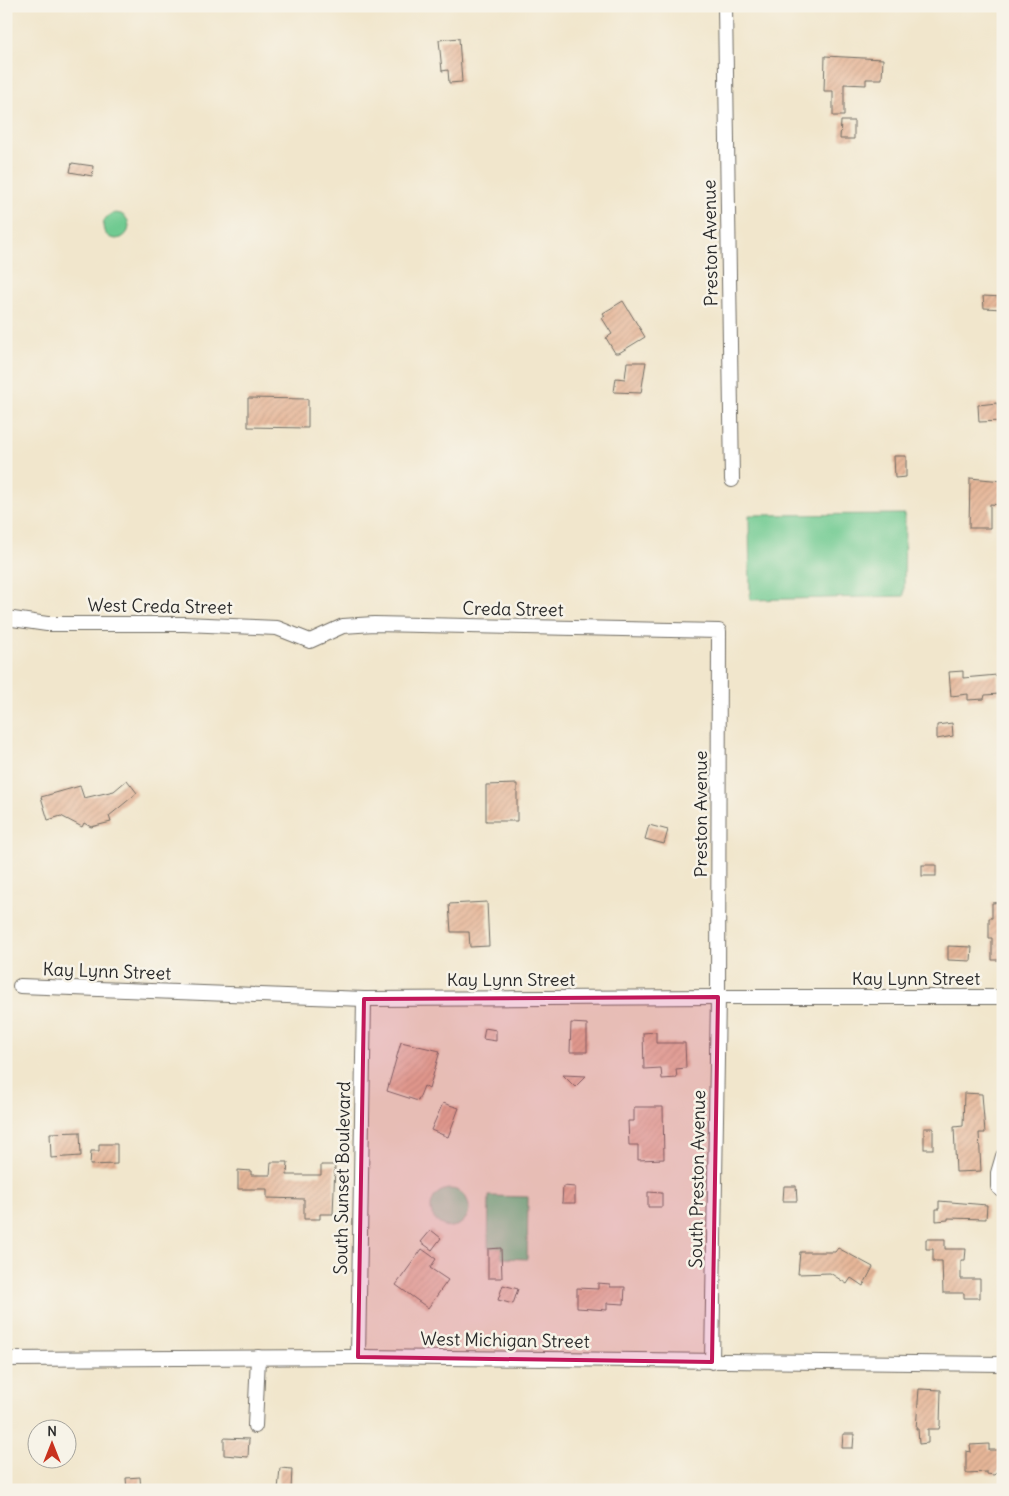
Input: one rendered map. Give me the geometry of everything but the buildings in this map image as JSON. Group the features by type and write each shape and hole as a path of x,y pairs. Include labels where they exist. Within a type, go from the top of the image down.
{"street":[{"name":"Preston Avenue","path":"725,6 732,480"},
{"name":"West Creda Street","path":"6,618 47,624 184,624 277,628 310,641"},
{"name":"Creda Street","path":"310,641 343,626 374,624 719,631"},
{"name":"Preston Avenue","path":"718,997 719,631"},
{"name":"Kay Lynn Street","path":"20,986 364,999 1003,997"},
{"name":"South Preston Avenue","path":"712,1362 718,997"},
{"name":"South Sunset Boulevard","path":"358,1357 364,999"},
{"path":"1003,1156 998,1173 998,1186 1003,1191"},
{"path":"255,1426 258,1357"},
{"name":"West Michigan Street","path":"6,1360 358,1357 1003,1364"}],"path":[{"path":"6,408 8,418 6,435"}],"highlighted area":[{"path":"718,997 712,1362 358,1357 364,999"}],"green space":[{"path":"116,213 125,217 129,226 125,235 116,239 107,235 103,226 107,217"},
{"path":"905,514 904,596 750,600 749,515"},
{"path":"450,1189 464,1194 469,1208 464,1222 450,1227 436,1222 431,1208 436,1194"},
{"path":"489,1196 528,1197 527,1259 502,1258 501,1248 488,1248"}]}
